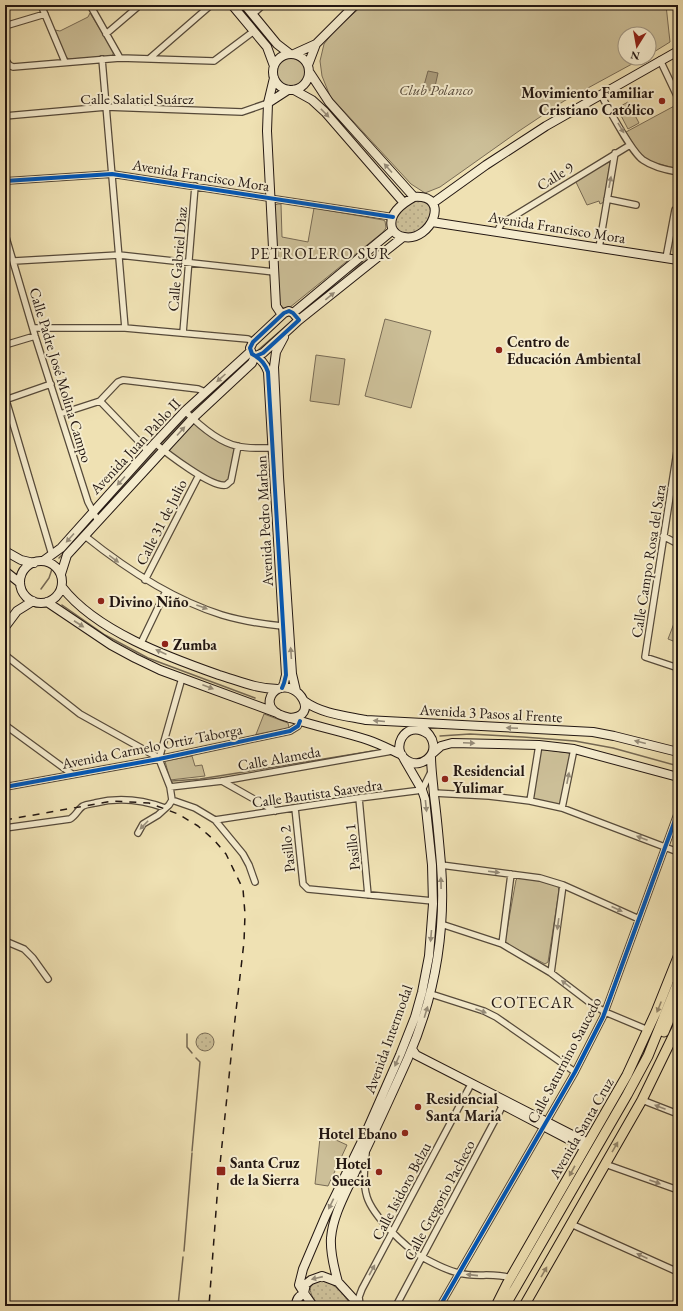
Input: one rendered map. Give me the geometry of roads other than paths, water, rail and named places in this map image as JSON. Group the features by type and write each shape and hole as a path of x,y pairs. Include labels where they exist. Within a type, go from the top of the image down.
{"main road":[{"path":"232,5 267,47 274,66 274,78 268,103 267,131 276,306 282,316"},
{"path":"245,5 277,44"},
{"path":"274,66 280,57 292,54 316,44 355,5"},
{"path":"254,31 292,54 305,60 320,90 329,102 414,198"},
{"path":"268,103 291,90 300,88 305,84 308,79 309,69 316,44"},
{"path":"433,203 486,165 546,126 678,51"},
{"path":"274,78 279,86 312,100 325,112 404,203"},
{"path":"414,198 426,198 433,203 435,208 432,222 424,231 411,237 403,237 397,235 393,230 393,217 404,203 414,198"},
{"name":"Avenida Francisco Mora","path":"432,222 678,260"},
{"path":"293,313 393,230"},
{"path":"299,320 293,313 287,312 253,342 250,348 254,355 263,354 299,320 403,237"},
{"name":"Avenida Pedro Marban","path":"284,335 276,352 274,367 279,477 292,674 296,691"},
{"name":"Avenida Pedro Marban","path":"254,355 263,363 268,372 286,676 280,689"},
{"name":"Avenida Juan Pablo II","path":"43,561 60,548 155,443 205,392 254,355"},
{"name":"Avenida Juan Pablo II","path":"61,574 67,555 193,418 252,363 254,355"},
{"path":"5,551 21,560 34,562 43,561 52,564 61,574 62,587 57,597 47,602 42,603 33,601 28,598 21,586 5,571"},
{"path":"17,611 20,600 22,573 34,562"},
{"path":"62,587 72,599 87,612 106,625 141,643 254,687 267,689 292,689 296,691 304,701 305,708 302,715 290,718"},
{"path":"5,627 17,611 24,605 33,601"},
{"path":"47,602 111,645 160,670 277,714 368,740 413,763 423,762 432,754 433,742 418,723 403,735 399,743 400,752 403,757"},
{"path":"277,714 271,708 269,703 271,695 280,689"},
{"name":"Avenida 3 Pasos al Frente","path":"304,701 315,707 348,717 366,720 593,732 678,752"},
{"path":"406,732 415,729 424,731 428,734"},
{"name":"Avenida 3 Pasos al Frente","path":"432,754 441,746 452,743 538,745 574,749 678,777"},
{"name":"Avenida Intermodal","path":"338,1282 331,1251 331,1238 337,1213 412,1049 431,994 438,958 441,924 441,865 431,772 432,754"},
{"name":"Avenida Intermodal","path":"304,1293 299,1285 303,1269 326,1214 381,1100 405,1042 422,992 429,956 433,901 432,865 425,799 422,790 403,757"},
{"path":"429,956 438,958"},
{"name":"Avenida Santa Cruz","path":"496,1306 510,1278 586,1145 628,1076 676,968 678,957"},
{"name":"Avenida Santa Cruz","path":"505,1306 648,1056 678,982"},
{"name":"Avenida Santa Cruz","path":"512,1306 632,1098 671,1018 678,998"},
{"path":"524,1306 642,1100 677,1031"},
{"path":"412,1049 416,1055 586,1145"},
{"path":"408,1058 414,1058 503,1105 544,1123"},
{"path":"296,1306 297,1300 304,1293 306,1284 316,1277 322,1276 338,1282 360,1306"},
{"path":"304,1293 313,1306"}],"street":[{"path":"41,5 65,62"},
{"path":"90,5 120,58"},
{"path":"106,34 140,5"},
{"path":"150,58 211,5"},
{"path":"253,14 263,5"},
{"path":"5,26 45,14"},
{"path":"5,59 9,65 13,66 120,58 214,61 254,31"},
{"path":"102,59 125,328"},
{"path":"660,60 678,98"},
{"path":"601,94 630,144 641,159 656,166 678,172"},
{"name":"Calle Salatiel Suárez","path":"5,116 106,107 242,112 268,103"},
{"name":"Calle 9","path":"497,232 502,224 630,144"},
{"path":"599,248 606,199 615,153"},
{"name":"Avenida Francisco Mora","path":"5,180 112,174 393,217"},
{"name":"Calle Gabriel Diaz","path":"183,333 194,186"},
{"path":"606,199 636,205"},
{"path":"666,258 675,210"},
{"name":"Calle Padre José Molina Campo","path":"5,234 8,252 14,261 35,336 88,502 98,521"},
{"path":"14,261 119,255 274,272"},
{"path":"33,328 125,328 248,340 253,342"},
{"path":"5,345 35,336"},
{"path":"60,414 100,402 118,382 123,380 198,388 205,392"},
{"path":"51,384 5,400 52,555"},
{"path":"100,402 148,451"},
{"path":"186,411 220,439 238,446 272,448"},
{"path":"155,443 199,475 220,485 226,485 231,481 238,446"},
{"name":"Calle Campo Rosa del Sara","path":"678,445 677,461 670,489 645,657 678,668"},
{"name":"Calle 31 de Julio","path":"145,580 199,475"},
{"path":"670,489 678,479"},
{"path":"85,536 115,560 145,580 194,604 222,615 252,622 282,626"},
{"path":"663,536 678,544"},
{"path":"141,643 166,591"},
{"path":"5,655 80,714 159,759"},
{"path":"138,833 143,824 165,808 172,800 170,787 159,759 182,678"},
{"name":"Avenida Carmelo Ortiz Taborga","path":"5,787 159,759 290,731 298,726 300,721"},
{"path":"5,725 72,774"},
{"path":"530,801 538,745"},
{"path":"562,808 574,749"},
{"name":"Calle Alameda","path":"170,787 222,780 392,751"},
{"path":"422,790 431,772"},
{"path":"222,780 275,811"},
{"name":"Calle Bautista Saavedra","path":"215,820 422,790"},
{"path":"434,793 489,796 530,801 562,808 678,852"},
{"name":"Pasillo 1","path":"359,798 368,895"},
{"path":"5,828 70,819 76,815 83,806 103,801 122,800 149,802 165,808"},
{"path":"172,800 195,808 215,820 243,854 249,864 255,882"},
{"name":"Pasillo 2","path":"295,808 303,884 305,887 308,889 368,895"},
{"name":"Calle Saturnino Saucedo","path":"440,1306 544,1123 575,1072 605,1012 678,812"},
{"path":"441,865 540,878 563,885 639,919"},
{"path":"502,944 511,874"},
{"path":"551,973 563,885"},
{"path":"368,895 433,901"},
{"path":"441,924 502,944 551,973 589,1002 605,1012 648,1030"},
{"path":"5,941 24,949 33,958 48,979"},
{"path":"431,994 484,1011 496,1017 575,1072"},
{"name":"Calle Isidoro Belzu","path":"360,1306 360,1294 469,1088"},
{"path":"642,1100 678,1114"},
{"name":"Calle Gregorio Pacheco","path":"396,1306 503,1105"},
{"path":"367,1146 364,1172 367,1197 375,1213 393,1232 422,1257 458,1273 474,1276 501,1276 510,1278"},
{"path":"605,1164 678,1190"},
{"path":"571,1224 678,1272"}],"waterway":[{"path":"347,277 358,266 372,257"},
{"path":"257,351 293,320"},
{"path":"192,412 247,360"},
{"path":"161,444 186,418"},
{"path":"98,514 156,450"},
{"path":"75,540 92,521"},
{"path":"59,558 63,554"},
{"path":"41,589 49,578 52,569"},
{"path":"62,605 105,635 148,658 255,698"},
{"path":"440,736 470,734 575,741 613,748 678,766"},
{"path":"172,781 200,779 373,751"},
{"path":"187,1034 187,1047 192,1053"},
{"path":"192,1151 200,1062 196,1058"},
{"path":"184,1251 192,1153"},
{"path":"178,1306 183,1257"}],"railway":[{"path":"5,820 113,801 149,803 178,814 198,826 214,840 226,854 243,889 245,914 244,942 218,1184 209,1306"}],"place":[{"name":"Movimiento Familiar Cristiano Católico","path":"662,101"},
{"name":"Centro de Educación Ambiental","path":"499,350"},
{"name":"Divino Niño","path":"101,601"},
{"name":"Zumba","path":"165,644"},
{"name":"Residencial Yulimar","path":"445,779"},
{"name":"Residencial Santa Maria","path":"418,1107"},
{"name":"Hotel Ebano","path":"405,1133"},
{"name":"Santa Cruz de la Sierra","path":"221,1171"},
{"name":"Hotel Suecia","path":"379,1172"}],"district":[{"name":"PETROLERO SUR","path":"321,253"},
{"name":"COTECAR","path":"533,1002"}],"park label":[{"name":"Club Polanco","path":"436,89"}]}
